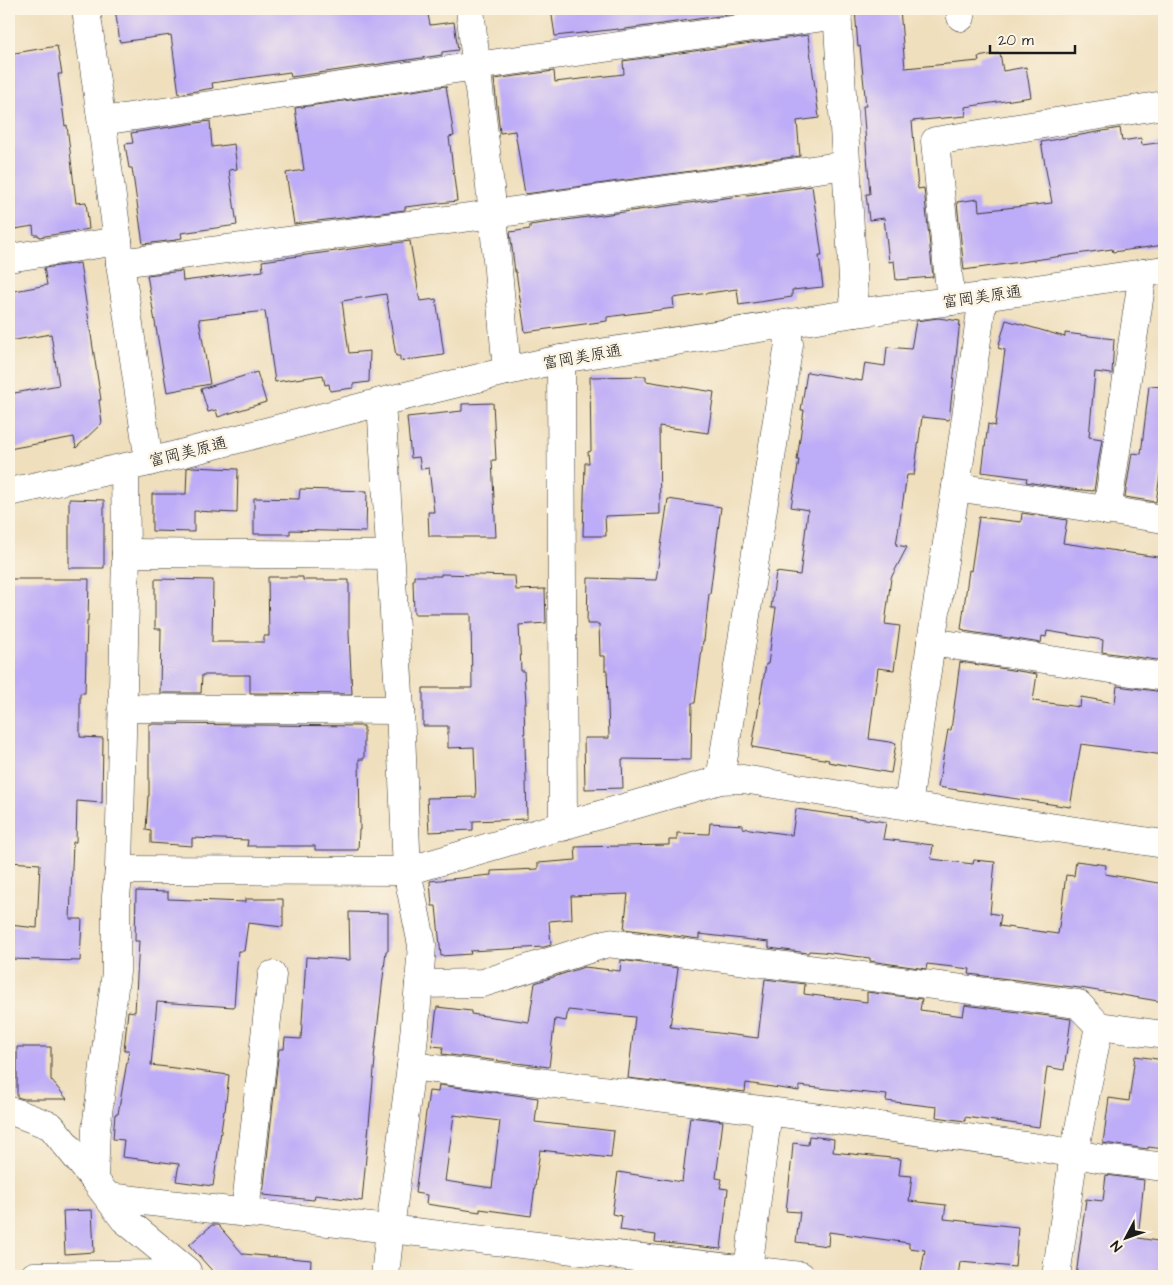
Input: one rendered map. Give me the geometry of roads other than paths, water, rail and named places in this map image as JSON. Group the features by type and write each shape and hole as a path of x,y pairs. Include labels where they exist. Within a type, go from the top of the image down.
{"street":[{"path":"86,9 119,252 137,465 126,553 119,870 116,896 116,972 96,1129 101,1188"},
{"path":"470,9 493,214 507,371"},
{"path":"102,121 838,12 855,313"},
{"path":"951,301 935,141 1164,105"},
{"path":"9,258 119,252 493,214 847,165"},
{"path":"1107,511 1154,272"},
{"name":"富岡美原通","path":"9,492 137,465 381,402 562,359 855,313 983,297 1154,272"},
{"path":"908,806 983,297"},
{"path":"720,780 790,344 786,324"},
{"path":"562,359 563,827"},
{"path":"381,402 400,710 407,871 422,945 411,1066 385,1276"},
{"path":"956,488 1164,519"},
{"path":"126,553 390,555"},
{"path":"931,642 1164,677"},
{"path":"122,708 400,710"},
{"path":"119,870 407,871 720,780 743,778 908,806 1164,844"},
{"path":"419,984 483,984 608,943 1078,1004 1099,1026 1164,1035"},
{"path":"245,1213 272,975"},
{"path":"1056,1276 1074,1154 1099,1026"},
{"path":"411,1066 768,1111 1048,1149 1164,1167"},
{"path":"748,1270 768,1111"},
{"path":"9,1112 14,1112 52,1126 124,1219 187,1271 157,1274 34,1276"},
{"path":"101,1188 245,1213 801,1276"}]}
